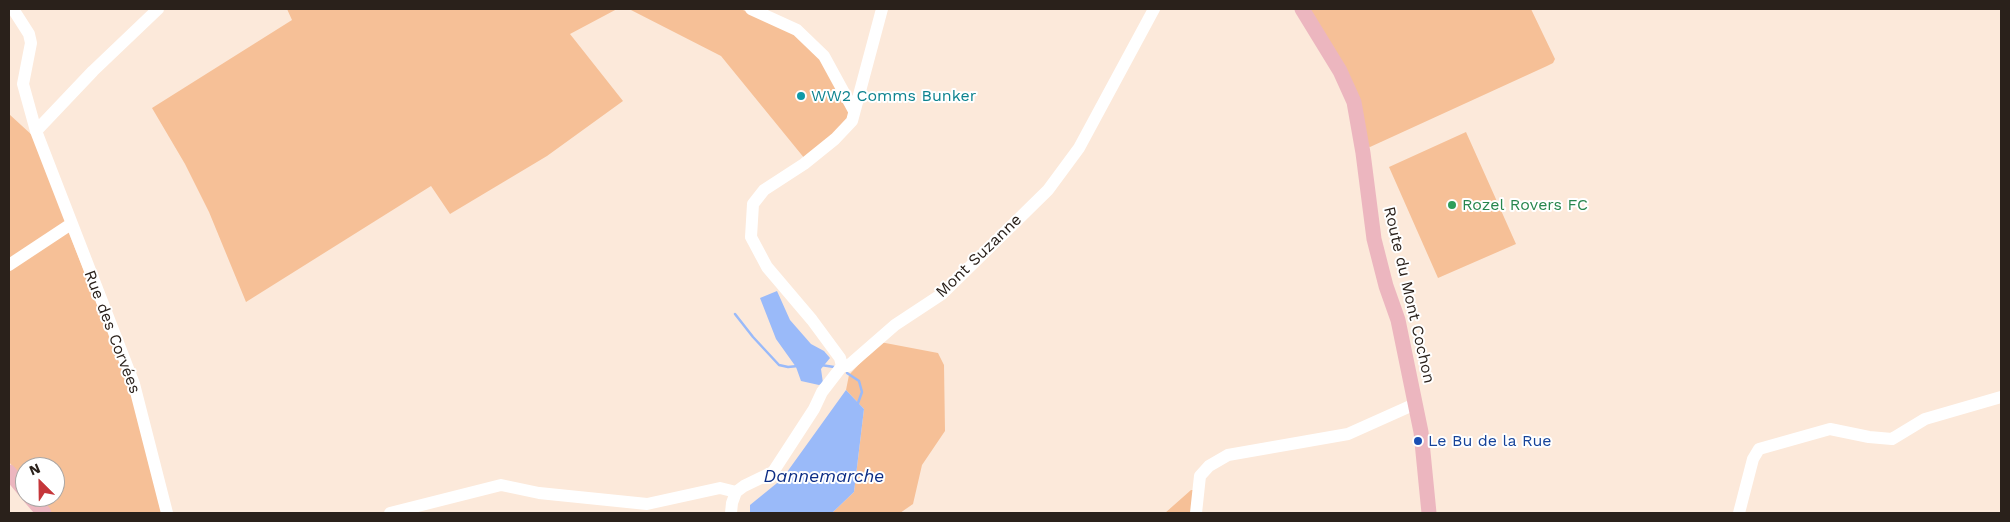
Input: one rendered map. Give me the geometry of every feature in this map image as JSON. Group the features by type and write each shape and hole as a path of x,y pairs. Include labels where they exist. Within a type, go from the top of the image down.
{"main road":[{"name":"Route du Mont Cochon","path":"1302,9 1340,71 1354,102 1363,153 1374,239 1386,286 1398,320 1421,432 1429,513"}],"street":[{"name":"Rue des Corvées","path":"12,9 29,34 31,43 23,84 36,131 134,384 167,513"},
{"path":"36,131 158,9"},
{"path":"751,9 797,30 824,56 854,111"},
{"path":"731,513 736,492 773,472 814,409 822,392 842,366 840,358 812,320 767,267 751,237 753,204 764,190 804,164 835,139 852,121 882,9"},
{"name":"Mont Suzanne","path":"842,366 848,366 895,324 942,294 1048,190 1079,148 1154,9"},
{"path":"9,265 71,224"},
{"path":"1739,513 1753,459 1759,449 1830,429 1869,437 1892,439 1925,419 2001,397"},
{"path":"1196,513 1200,476 1209,466 1228,455 1348,434 1415,404"},
{"path":"390,513 406,511 501,485 538,493 647,504 720,488 736,492"}],"shaded area":[{"path":"287,9 617,9 570,34 623,101 547,156 450,214 431,186 246,302 209,212 185,164 152,108 292,20"},
{"path":"629,9 741,9 795,35 822,60 850,111 849,119 805,159 721,56"},
{"path":"1307,9 1531,9 1555,59 1553,63 1547,66 1370,147 1366,146"},
{"path":"9,114 33,136 67,223 9,263"},
{"name":"Rozel Rovers FC","path":"1466,132 1516,244 1438,278 1389,167"},
{"path":"68,231 130,385 163,513 51,513 46,507 65,507 65,457 15,457 15,470 9,462 9,271"},
{"path":"880,342 938,353 944,365 945,431 922,465 913,504 900,513 832,513 854,492 864,409 846,390 849,375"},
{"path":"1191,490 1195,490 1194,513 1165,513"}],"water":[{"path":"777,291 790,320 811,344 824,351 830,358 821,369 823,383 819,385 801,381 796,367 776,339 760,298"},
{"name":"Dannemarche","path":"846,390 864,409 854,492 832,513 750,513 750,505 782,479"}],"waterway":[{"path":"735,314 779,365 788,367 798,366"},
{"path":"821,365 834,367"},
{"path":"847,373 859,381 862,392 858,403"}],"place":[{"name":"WW2 Comms Bunker","path":"801,96"},
{"name":"Rozel Rovers FC","path":"1452,205"},
{"name":"Le Bu de la Rue","path":"1418,441"}]}
